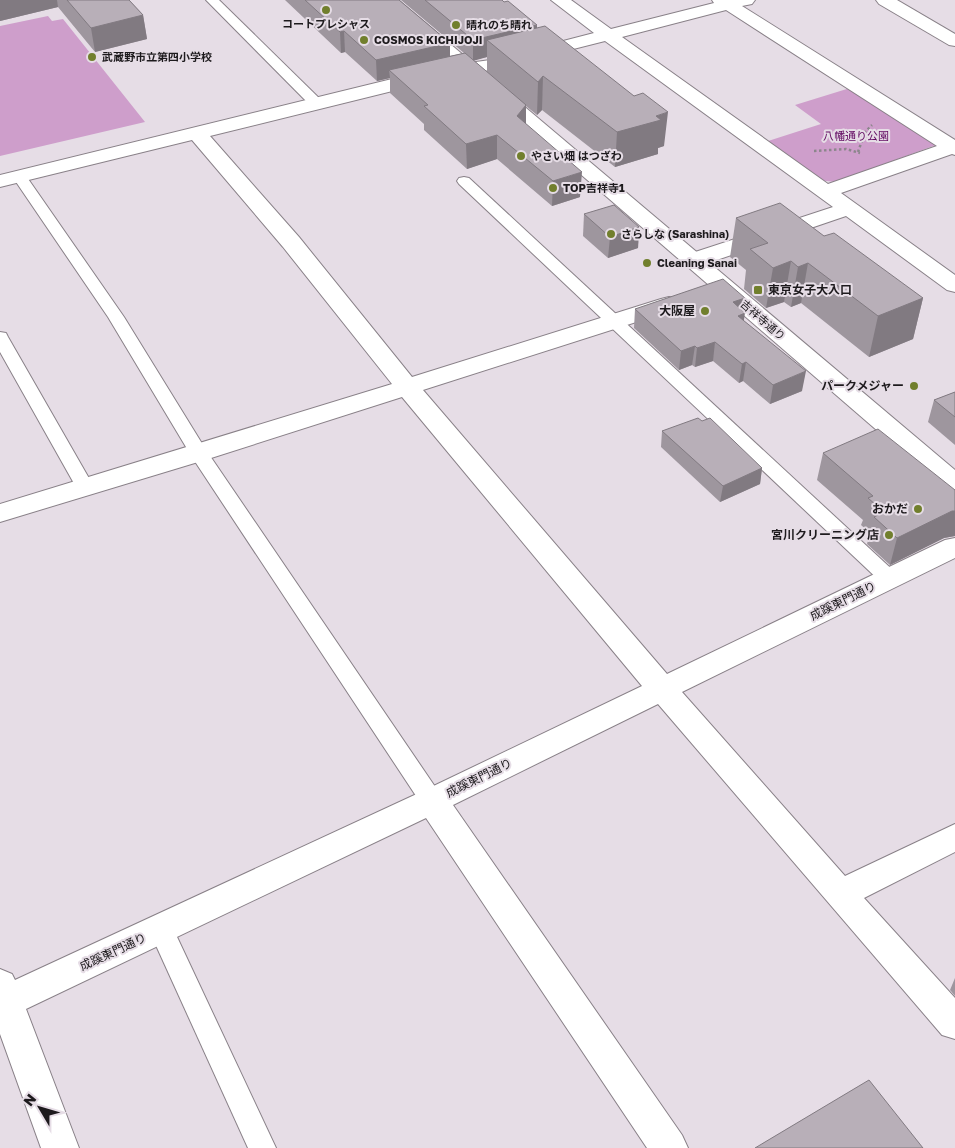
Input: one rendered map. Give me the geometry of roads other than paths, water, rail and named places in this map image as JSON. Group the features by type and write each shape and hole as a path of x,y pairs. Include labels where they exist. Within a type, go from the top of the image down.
{"street":[{"name":"吉祥寺通り","path":"388,0 955,484"},
{"path":"560,0 955,285"},
{"path":"885,0 955,42"},
{"path":"0,181 316,103 442,73 468,69 732,2 954,148"},
{"path":"931,133 955,125"},
{"path":"196,132 291,242 408,387 662,689 955,1023"},
{"path":"825,192 954,148"},
{"path":"694,260 848,209"},
{"path":"0,513 199,453 725,287"},
{"name":"成蹊東門通り","path":"2,997 161,930 432,801 955,547"},
{"path":"432,801 669,1148"},
{"path":"840,894 955,837"},
{"path":"2,997 60,1148"}],"lane":[{"path":"212,0 316,103"},
{"path":"19,176 116,317 199,453 432,801"},
{"path":"464,181 890,579"},
{"path":"0,337 85,487"},
{"path":"161,930 262,1148"}],"place":[{"name":"コートプレシャス","path":"326,10"},
{"name":"晴れのち晴れ","path":"456,25"},
{"name":"COSMOS KICHIJOJI","path":"364,40"},
{"name":"武蔵野市立第四小学校","path":"92,57"},
{"name":"やさい畑 はつざわ","path":"521,156"},
{"name":"TOP吉祥寺1","path":"553,188"},
{"name":"さらしな (Sarashina)","path":"611,234"},
{"name":"Cleaning Sanai","path":"647,263"},
{"name":"東京女子大入口","path":"758,290"},
{"name":"大阪屋","path":"705,311"},
{"name":"パークメジャー","path":"914,386"},
{"name":"おかだ","path":"918,509"},
{"name":"宮川クリーニング店","path":"889,535"}],"park label":[{"name":"八幡通り公園","path":"856,136"}]}
